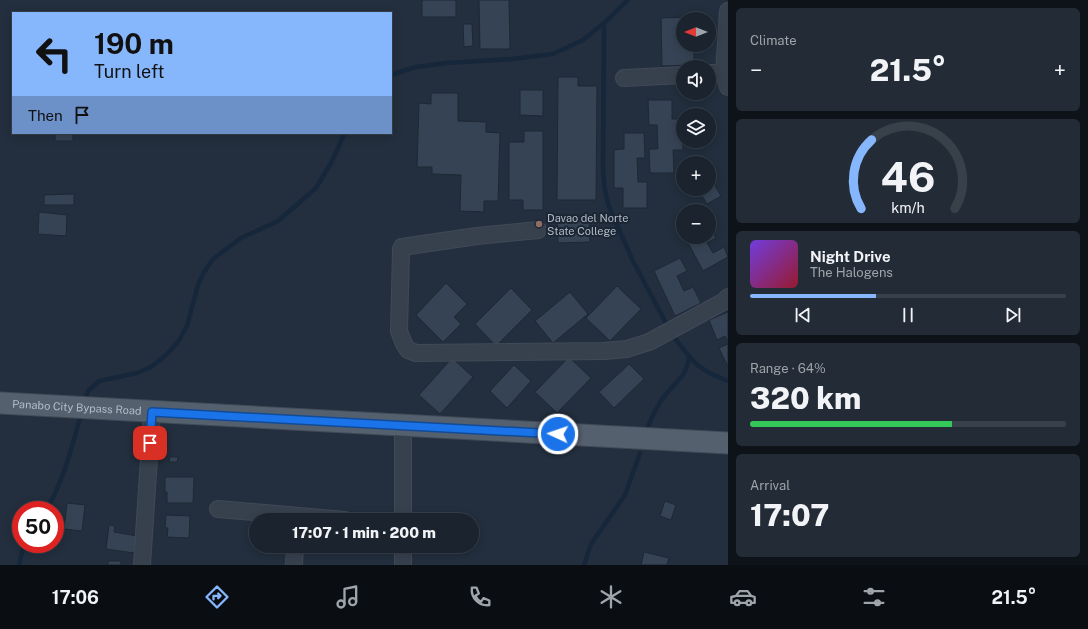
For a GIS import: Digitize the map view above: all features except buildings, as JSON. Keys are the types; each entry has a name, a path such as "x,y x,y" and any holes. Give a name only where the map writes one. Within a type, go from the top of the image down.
{"main road":[{"name":"Panabo City Bypass Road","path":"0,403 728,443"}],"street":[{"path":"720,78 728,11"},
{"path":"624,78 676,75"},
{"path":"538,230 454,239 402,247 399,331 408,350 416,353 604,352 627,349 649,342 723,302 728,297"},
{"path":"142,565 152,412"},
{"path":"403,426 403,513"},
{"path":"218,509 252,513"},
{"path":"294,565 295,553"},
{"path":"403,553 403,565"}],"waterway":[{"path":"392,75 416,67 446,63 512,59 553,54 583,40 604,23 628,0"},
{"path":"604,23 604,185 608,204 633,261 667,325"},
{"path":"84,402 88,391 99,381 137,373 151,367 165,356 178,342 187,326 198,285 204,272 213,259 241,238 278,221 316,188 331,163 345,134"},
{"path":"675,338 697,365 728,381"},
{"path":"646,432 657,406 663,397 681,378 689,359"},
{"path":"51,501 62,477 80,418"},
{"path":"584,565 591,544 625,495 640,453"},
{"path":"19,565 22,553"}],"place":[{"name":"Davao del Norte State College","path":"539,224"}],"route":[{"path":"150,443 152,412 558,434"}]}
